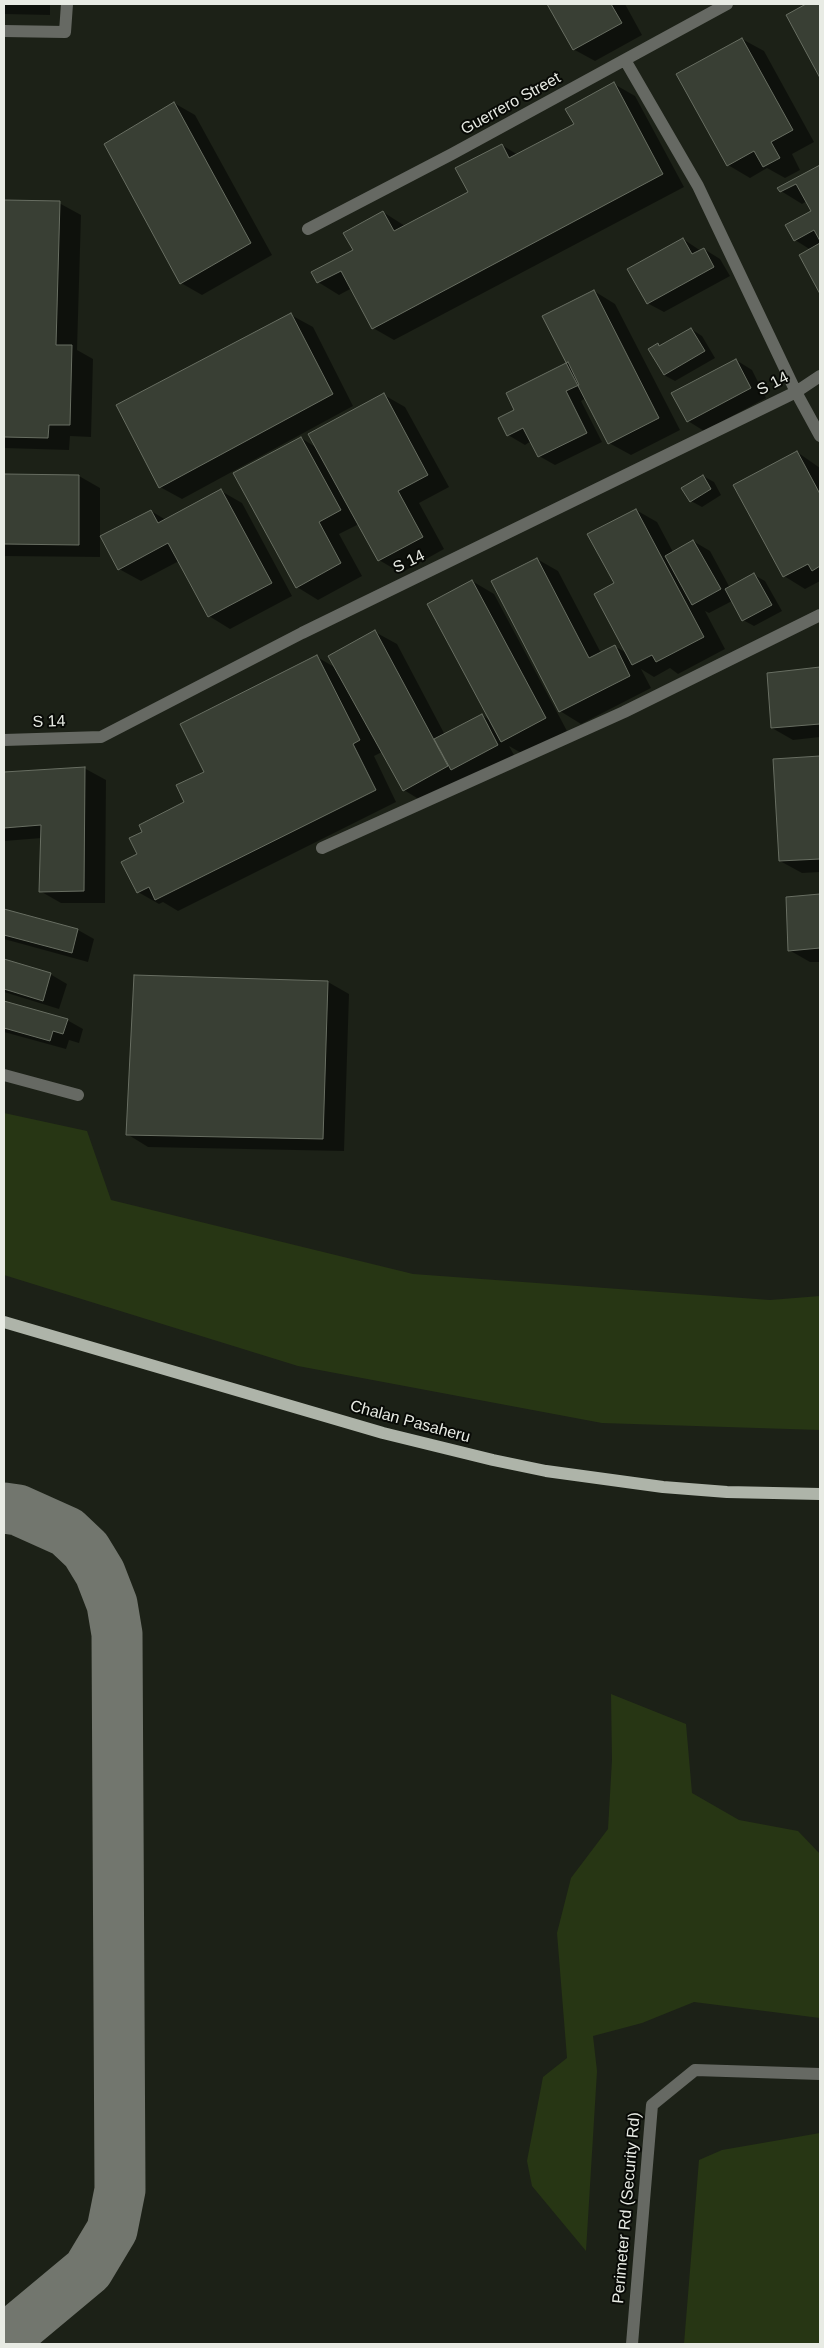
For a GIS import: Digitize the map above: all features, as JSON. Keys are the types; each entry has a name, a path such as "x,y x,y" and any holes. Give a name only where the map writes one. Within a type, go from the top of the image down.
{"main road":[{"name":"Chalan Pasaheru","path":"4,1322 383,1433 510,1464 606,1480 664,1487 727,1492 820,1494"}],"street":[{"path":"4,31 65,32 67,4"},
{"name":"Guerrero Street","path":"308,229 626,60 727,4"},
{"path":"626,60 698,186 796,392 820,436"},
{"name":"S 14","path":"4,740 102,736 302,632 796,392 820,376"},
{"path":"322,848 624,712 820,615"},
{"path":"4,1075 78,1095"},
{"name":"Perimeter Rd (Security Rd)","path":"632,2344 652,2105 696,2070 820,2074"}],"green space":[{"path":"4,1113 87,1131 111,1200 413,1274 770,1300 820,1296 820,1430 602,1423 298,1366 4,1275"},
{"path":"611,1694 686,1724 692,1793 739,1820 798,1831 820,1854 820,2018 694,2002 642,2023 593,2036 597,2071 586,2251 532,2186 527,2161 543,2077 567,2058 557,1933 571,1878 608,1829 612,1760"},
{"path":"820,2133 820,2344 684,2344 699,2160 722,2150"}],"building":[{"path":"547,4 611,4 622,23 573,50"},
{"path":"806,4 820,4 820,78 786,15"},
{"path":"742,38 793,130 771,142 780,158 763,167 754,151 727,166 676,74"},
{"path":"614,82 663,174 372,329 341,271 317,283 311,272 353,250 343,233 383,211 394,231 468,192 455,168 502,144 509,158 574,124 565,109"},
{"path":"174,102 251,243 180,284 104,144"},
{"path":"820,165 820,241 814,230 794,241 785,225 811,211 796,184 780,192 777,188"},
{"path":"4,200 60,201 56,345 72,345 70,425 49,425 48,438 4,437"},
{"path":"683,238 692,254 704,248 714,267 647,304 627,269"},
{"path":"820,243 820,294 799,255"},
{"path":"594,290 659,418 608,444 542,316"},
{"path":"291,313 333,394 159,488 116,405"},
{"path":"691,328 705,351 664,375 648,349 658,343 659,346"},
{"path":"736,359 751,388 687,422 671,393"},
{"path":"568,362 579,385 566,391 587,433 538,457 523,428 507,436 498,418 514,410 506,393"},
{"path":"384,393 428,475 398,491 423,537 378,561 308,434"},
{"path":"301,437 341,510 319,522 341,563 296,588 233,473"},
{"path":"797,451 820,494 820,566 812,571 808,564 783,577 733,485"},
{"path":"4,474 79,475 79,545 4,544"},
{"path":"703,475 711,489 690,502 681,488"},
{"path":"221,489 272,583 208,617 168,543 118,570 100,536 151,510 158,523"},
{"path":"636,509 704,637 656,662 652,655 632,665 594,594 614,583 587,534"},
{"path":"693,540 721,589 692,605 665,556"},
{"path":"537,558 589,658 615,645 630,676 559,712 491,581"},
{"path":"754,573 772,605 742,621 725,589"},
{"path":"472,580 546,718 501,742 427,604"},
{"path":"375,630 448,766 403,791 328,656"},
{"path":"317,655 360,740 353,744 376,790 155,900 149,887 137,893 121,862 137,854 129,838 142,832 139,825 184,802 176,785 204,772 180,724"},
{"path":"820,667 820,724 771,728 767,673"},
{"path":"482,714 498,745 451,770 434,739"},
{"path":"820,756 820,859 779,861 773,759"},
{"path":"85,767 84,891 39,892 41,825 4,828 4,772"},
{"path":"820,894 820,948 788,951 786,897"},
{"path":"4,909 78,929 72,953 4,935"},
{"path":"4,959 51,973 43,1001 4,989"},
{"path":"134,975 328,981 323,1139 126,1135"},
{"path":"4,1001 68,1019 63,1034 53,1031 50,1041 4,1028"}],"taxiway":[{"path":"4,1508 18,1510 67,1532 86,1550 100,1573 112,1604 117,1634 120,2190 112,2230 88,2270 4,2340"}]}
